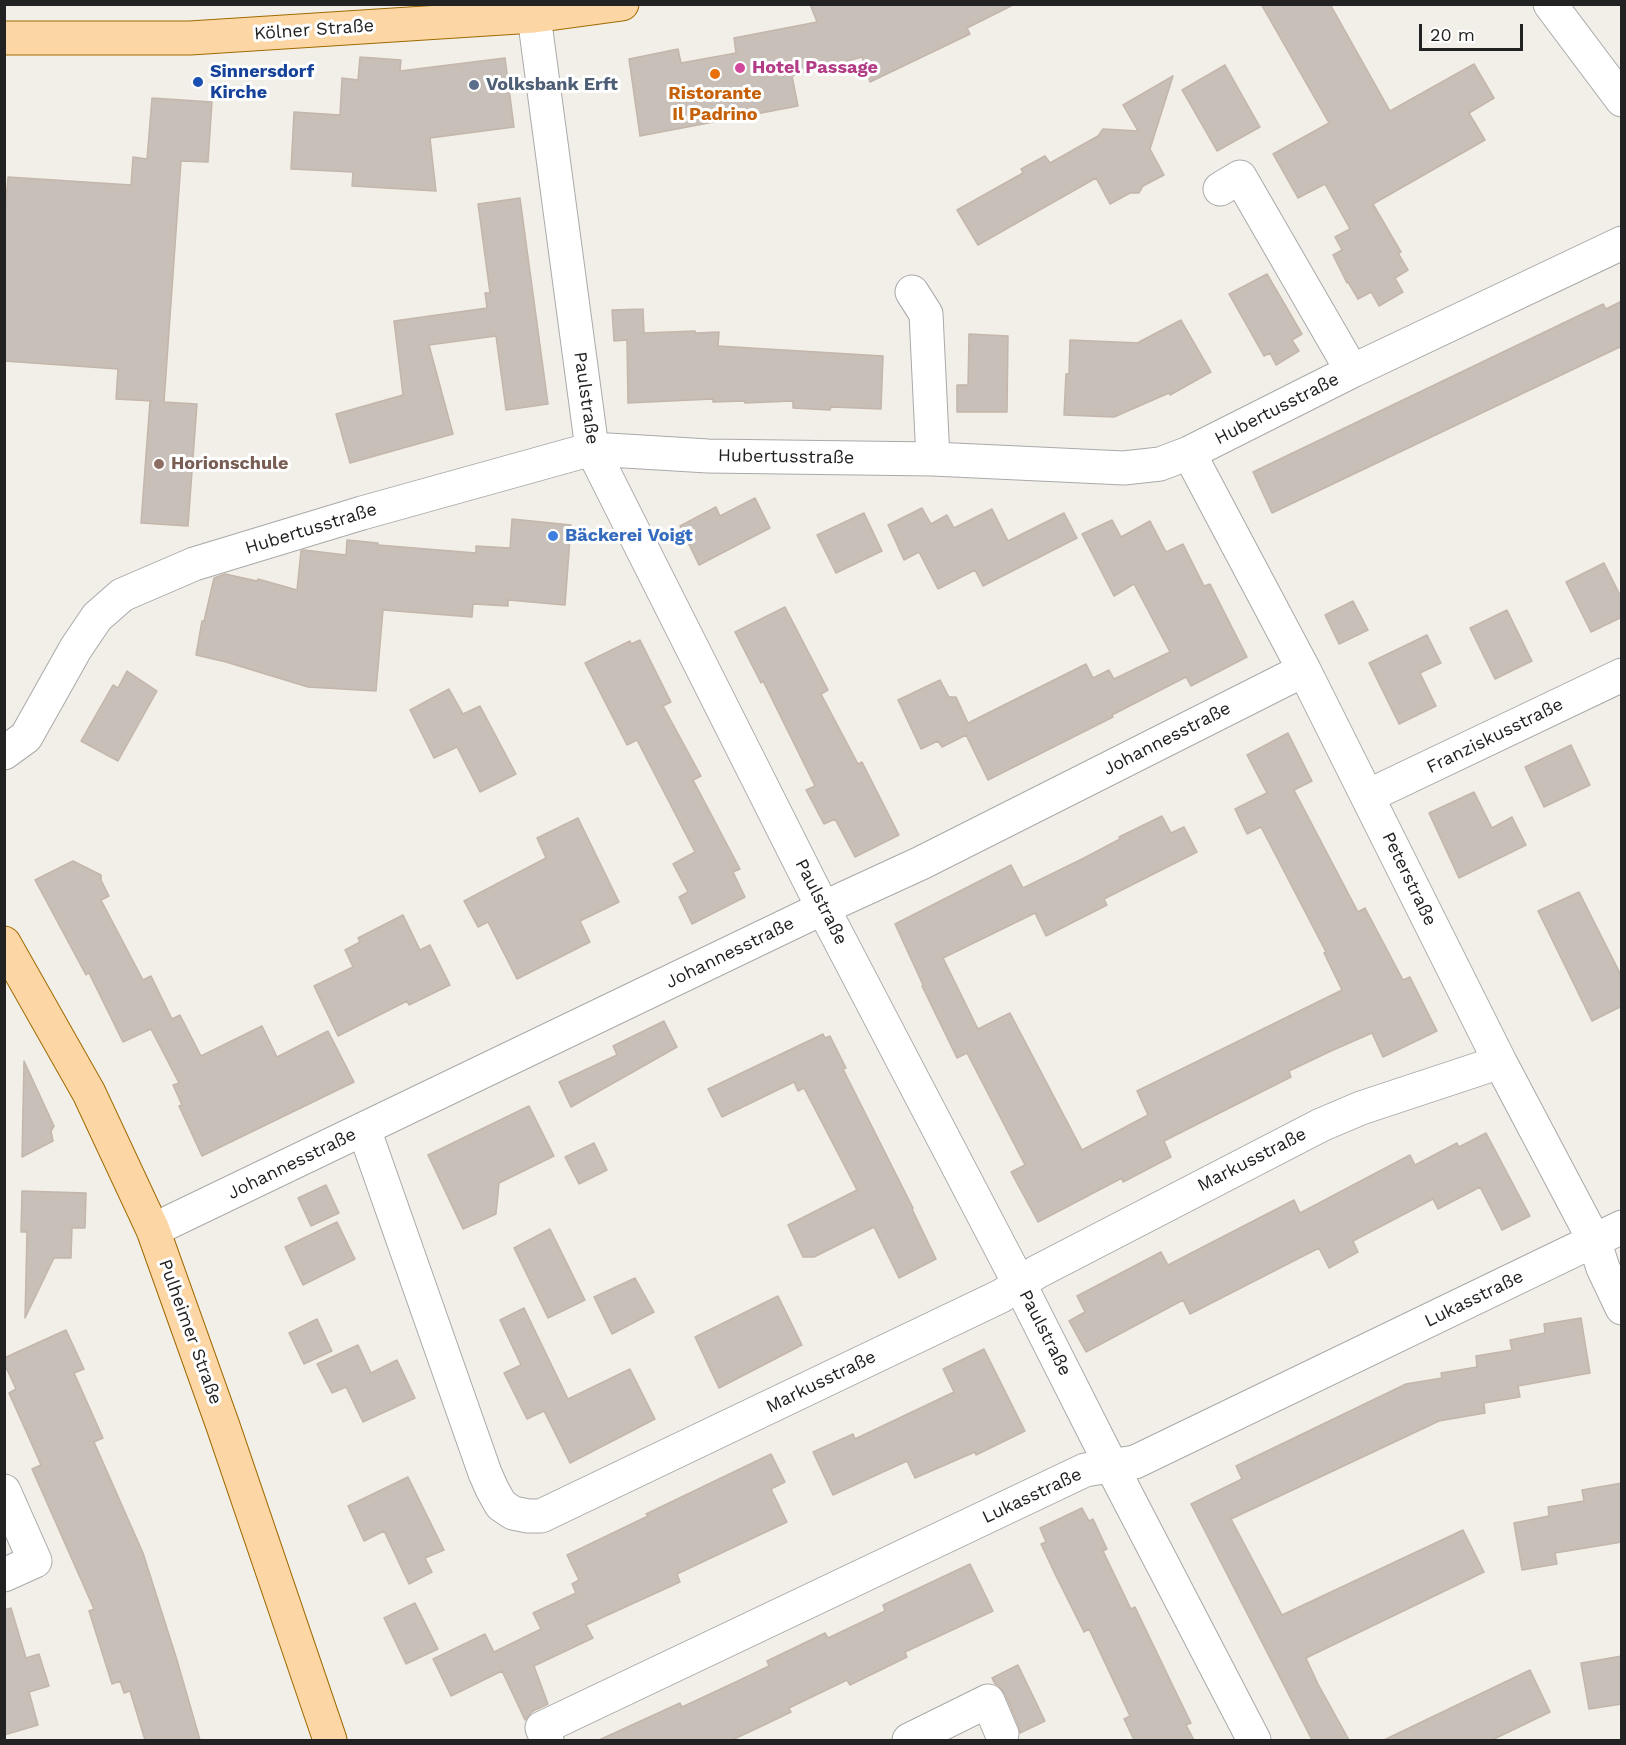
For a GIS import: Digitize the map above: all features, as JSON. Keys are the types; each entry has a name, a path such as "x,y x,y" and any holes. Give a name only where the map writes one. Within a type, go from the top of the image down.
{"main road":[{"name":"Kölner Straße","path":"4,38 190,38 419,14 534,16 622,4"},
{"name":"Pulheimer Straße","path":"4,943 89,1093 153,1230 223,1426 330,1740"}],"street":[{"path":"1550,4 1622,100"},
{"name":"Paulstraße","path":"534,16 592,449 823,908 1254,1740"},
{"path":"1220,189 1240,177 1352,371"},
{"name":"Hubertusstraße","path":"4,753 26,737 75,648 97,617 122,595 194,564 374,510 592,449 708,456 933,459 1124,468 1160,464 1190,453 1352,371 1622,243"},
{"path":"912,292 926,314 933,459"},
{"name":"Peterstraße","path":"1190,453 1304,670 1500,1062 1608,1234 1603,1268 1622,1308"},
{"name":"Johannesstraße","path":"153,1230 921,863 1304,670"},
{"name":"Franziskusstraße","path":"1368,796 1622,675"},
{"name":"Markusstraße","path":"364,1129 485,1473 501,1505 513,1513 541,1516 1001,1296 1037,1272 1321,1125 1360,1108 1500,1062"},
{"name":"Lukasstraße","path":"544,1734 1085,1470 1135,1462 1608,1234"},
{"path":"4,1491 34,1561 4,1575"},
{"path":"909,1740 988,1701 1002,1734"}],"building":[{"path":"810,4 1015,4 967,28 970,34 870,82 862,57 792,76 798,106 640,136 629,59 678,49 681,63 736,53 734,38 817,22"},
{"path":"1261,4 1330,4 1390,111 1474,64 1494,98 1469,113 1485,140 1373,204 1401,252 1398,253 1408,270 1395,278 1403,292 1379,306 1371,292 1358,299 1333,255 1342,250 1335,237 1350,229 1325,184 1298,198 1273,154 1329,123"},
{"path":"360,57 401,60 400,71 505,58 514,127 430,138 436,191 352,186 353,172 291,169 294,112 340,115 342,78 358,80"},
{"path":"1225,65 1260,127 1217,151 1182,90"},
{"path":"1173,76 1150,149 1164,175 1143,186 1139,193 1130,193 1110,204 1096,178 978,245 957,210 1023,173 1021,169 1045,156 1050,163 1098,136 1103,129 1138,131 1123,105"},
{"path":"152,98 212,102 208,162 181,161 164,402 197,404 188,526 141,523 150,401 152,401 116,399 118,369 4,361 4,223 8,177 131,185 133,157 147,159"},
{"path":"520,198 548,404 506,410 496,336 429,345 453,434 350,463 336,414 403,395 394,321 487,308 485,293 490,293 478,204"},
{"path":"1267,274 1302,334 1292,340 1299,351 1276,365 1270,353 1264,356 1229,294"},
{"path":"1622,301 1622,346 1272,513 1253,472 1603,304 1606,309"},
{"path":"643,309 644,333 719,332 718,346 883,356 881,409 793,408 793,401 745,403 745,401 713,402 713,399 628,403 627,340 614,341 612,310"},
{"path":"1181,320 1211,372 1170,395 1169,393 1114,417 1064,415 1070,340 1140,343"},
{"path":"969,334 1008,336 1007,412 957,412 957,385 968,385"},
{"path":"755,498 770,528 699,565 680,526 716,507 720,516"},
{"path":"922,508 931,524 947,515 954,528 992,509 1008,541 1064,513 1077,538 983,586 975,570 938,589 919,552 904,560 888,525"},
{"path":"864,513 882,551 836,573 817,535"},
{"path":"512,519 571,525 565,605 508,600 508,606 473,604 472,617 383,610 376,691 308,687 196,655 202,621 204,621 214,578 225,574 257,581 258,579 297,590 301,551 346,555 347,540 378,543 378,545 476,553 476,546 510,548"},
{"path":"1112,520 1121,537 1150,521 1166,552 1183,544 1204,586 1210,584 1247,657 1191,686 1186,677 988,780 966,735 942,747 938,741 921,749 898,700 940,680 949,697 956,697 968,723 1086,664 1093,678 1109,670 1114,679 1170,652 1134,584 1114,596 1082,534"},
{"path":"1604,563 1622,599 1622,617 1591,632 1566,582"},
{"path":"1353,601 1368,630 1339,644 1325,615"},
{"path":"785,607 828,690 821,694 858,764 862,762 899,835 855,857 835,819 824,824 806,790 815,786 763,681 761,683 735,632"},
{"path":"1507,610 1532,661 1495,679 1470,628"},
{"path":"1427,635 1441,663 1420,673 1436,706 1399,724 1369,663"},
{"path":"640,640 671,702 663,706 701,776 693,780 740,869 733,872 745,897 692,924 679,897 688,892 673,864 695,852 637,740 627,745 585,663 630,641 631,644"},
{"path":"127,671 157,691 118,761 81,741 113,685 118,688"},
{"path":"449,689 463,714 480,706 516,774 480,792 457,747 434,758 410,710"},
{"path":"1288,733 1312,781 1294,790 1358,912 1365,908 1403,980 1410,977 1437,1031 1383,1057 1372,1033 1289,1071 1291,1077 1164,1141 1171,1157 1123,1182 1122,1178 1038,1222 1011,1172 1025,1165 967,1053 957,1058 895,924 1011,865 1023,888 1162,816 1171,833 1184,827 1197,852 1104,899 1107,905 1046,936 1035,913 943,958 978,1029 1010,1013 1082,1150 1148,1115 1137,1091 1342,990 1324,953 1326,952 1261,827 1247,834 1235,809 1267,793 1247,755"},
{"path":"1571,745 1590,785 1544,807 1525,767"},
{"path":"1474,792 1492,828 1512,817 1526,845 1459,878 1429,813"},
{"path":"578,818 619,902 580,921 590,942 517,979 488,922 478,927 464,901 546,858 537,838"},
{"path":"73,861 101,875 109,896 101,900 143,980 151,976 172,1019 180,1015 201,1056 262,1026 277,1057 328,1031 354,1082 202,1156 179,1106 182,1105 173,1085 179,1083 151,1029 123,1042 89,973 86,975 35,880"},
{"path":"1579,892 1622,977 1622,1006 1592,1021 1538,911"},
{"path":"403,915 420,950 430,945 450,985 409,1005 407,1001 338,1036 314,986 353,967 345,950 360,942 358,938"},
{"path":"664,1021 677,1047 571,1107 559,1082 617,1055 613,1046"},
{"path":"823,1034 825,1038 830,1036 846,1068 843,1069 936,1259 899,1278 874,1227 814,1257 803,1257 788,1225 857,1190 804,1088 798,1091 794,1082 722,1117 708,1089"},
{"path":"24,1061 54,1126 51,1131 53,1141 22,1157"},
{"path":"529,1106 554,1156 499,1183 496,1214 463,1229 428,1155"},
{"path":"1486,1133 1530,1216 1502,1230 1480,1187 1438,1209 1433,1199 1353,1241 1358,1252 1329,1268 1319,1248 1190,1314 1183,1300 1086,1352 1069,1321 1085,1312 1077,1296 1161,1252 1168,1265 1294,1200 1300,1213 1410,1155 1415,1165 1457,1143 1459,1147"},
{"path":"594,1143 607,1170 579,1184 565,1157"},
{"path":"326,1185 339,1213 311,1226 298,1198"},
{"path":"22,1191 86,1193 85,1228 72,1228 71,1258 54,1258 25,1318 27,1232 21,1232"},
{"path":"337,1222 355,1259 303,1285 285,1247"},
{"path":"550,1229 585,1300 548,1318 514,1248"},
{"path":"635,1278 654,1312 612,1334 594,1297"},
{"path":"778,1296 802,1345 719,1388 695,1337"},
{"path":"524,1308 568,1399 630,1369 655,1419 570,1463 544,1411 527,1419 504,1373 521,1365 500,1320"},
{"path":"1581,1318 1590,1373 1518,1386 1520,1397 1484,1403 1485,1413 1439,1421 1231,1519 1282,1615 1463,1530 1484,1572 1306,1658 1349,1740 1312,1740 1191,1504 1242,1479 1236,1466 1406,1384 1442,1378 1441,1373 1477,1367 1476,1356 1512,1350 1510,1340 1545,1333 1544,1324"},
{"path":"317,1319 332,1351 304,1364 289,1333"},
{"path":"66,1330 84,1369 74,1373 103,1438 94,1442 143,1553 200,1740 145,1740 130,1691 124,1693 120,1681 112,1684 89,1611 94,1609 32,1469 41,1465 9,1393 16,1389 4,1363 4,1358"},
{"path":"358,1345 371,1373 397,1360 415,1398 363,1422 346,1387 332,1393 317,1364"},
{"path":"984,1349 1025,1431 976,1455 975,1452 915,1478 907,1461 833,1495 813,1452 853,1434 855,1439 954,1392 943,1369"},
{"path":"771,1454 785,1482 771,1489 787,1522 677,1574 680,1582 586,1625 593,1638 534,1666 548,1704 533,1711 525,1720 502,1671 451,1696 433,1659 485,1634 494,1652 541,1629 533,1613 576,1593 572,1584 579,1580 567,1555"},
{"path":"408,1477 444,1550 425,1558 432,1572 409,1584 384,1531 364,1541 348,1506"},
{"path":"1622,1483 1622,1542 1555,1553 1557,1564 1522,1570 1514,1523 1549,1516 1548,1507 1584,1501 1582,1490"},
{"path":"1082,1508 1089,1521 1093,1519 1107,1549 1103,1551 1131,1609 1135,1607 1191,1723 1186,1725 1194,1740 1134,1740 1124,1719 1130,1716 1089,1629 1084,1632 1041,1544 1046,1542 1040,1528"},
{"path":"970,1564 993,1611 905,1652 907,1657 850,1685 847,1680 789,1708 791,1712 732,1740 599,1740 680,1703 682,1707 740,1680 769,1666 767,1661 825,1633 828,1638 885,1611 883,1605"},
{"path":"415,1603 438,1649 406,1664 384,1618"},
{"path":"11,1608 26,1658 39,1654 49,1686 29,1692 38,1725 4,1735 4,1610"},
{"path":"1622,1656 1622,1704 1589,1709 1581,1663"},
{"path":"1018,1665 1045,1721 1020,1733 1005,1694 992,1678"},
{"path":"1530,1670 1550,1712 1492,1740 1384,1740"}],"place":[{"name":"Hotel Passage","path":"740,68"},
{"name":"Ristorante Il Padrino","path":"715,74"},
{"name":"Sinnersdorf Kirche","path":"198,82"},
{"name":"Volksbank Erft","path":"474,85"},
{"name":"Horionschule","path":"159,464"},
{"name":"Bäckerei Voigt","path":"553,536"}]}
